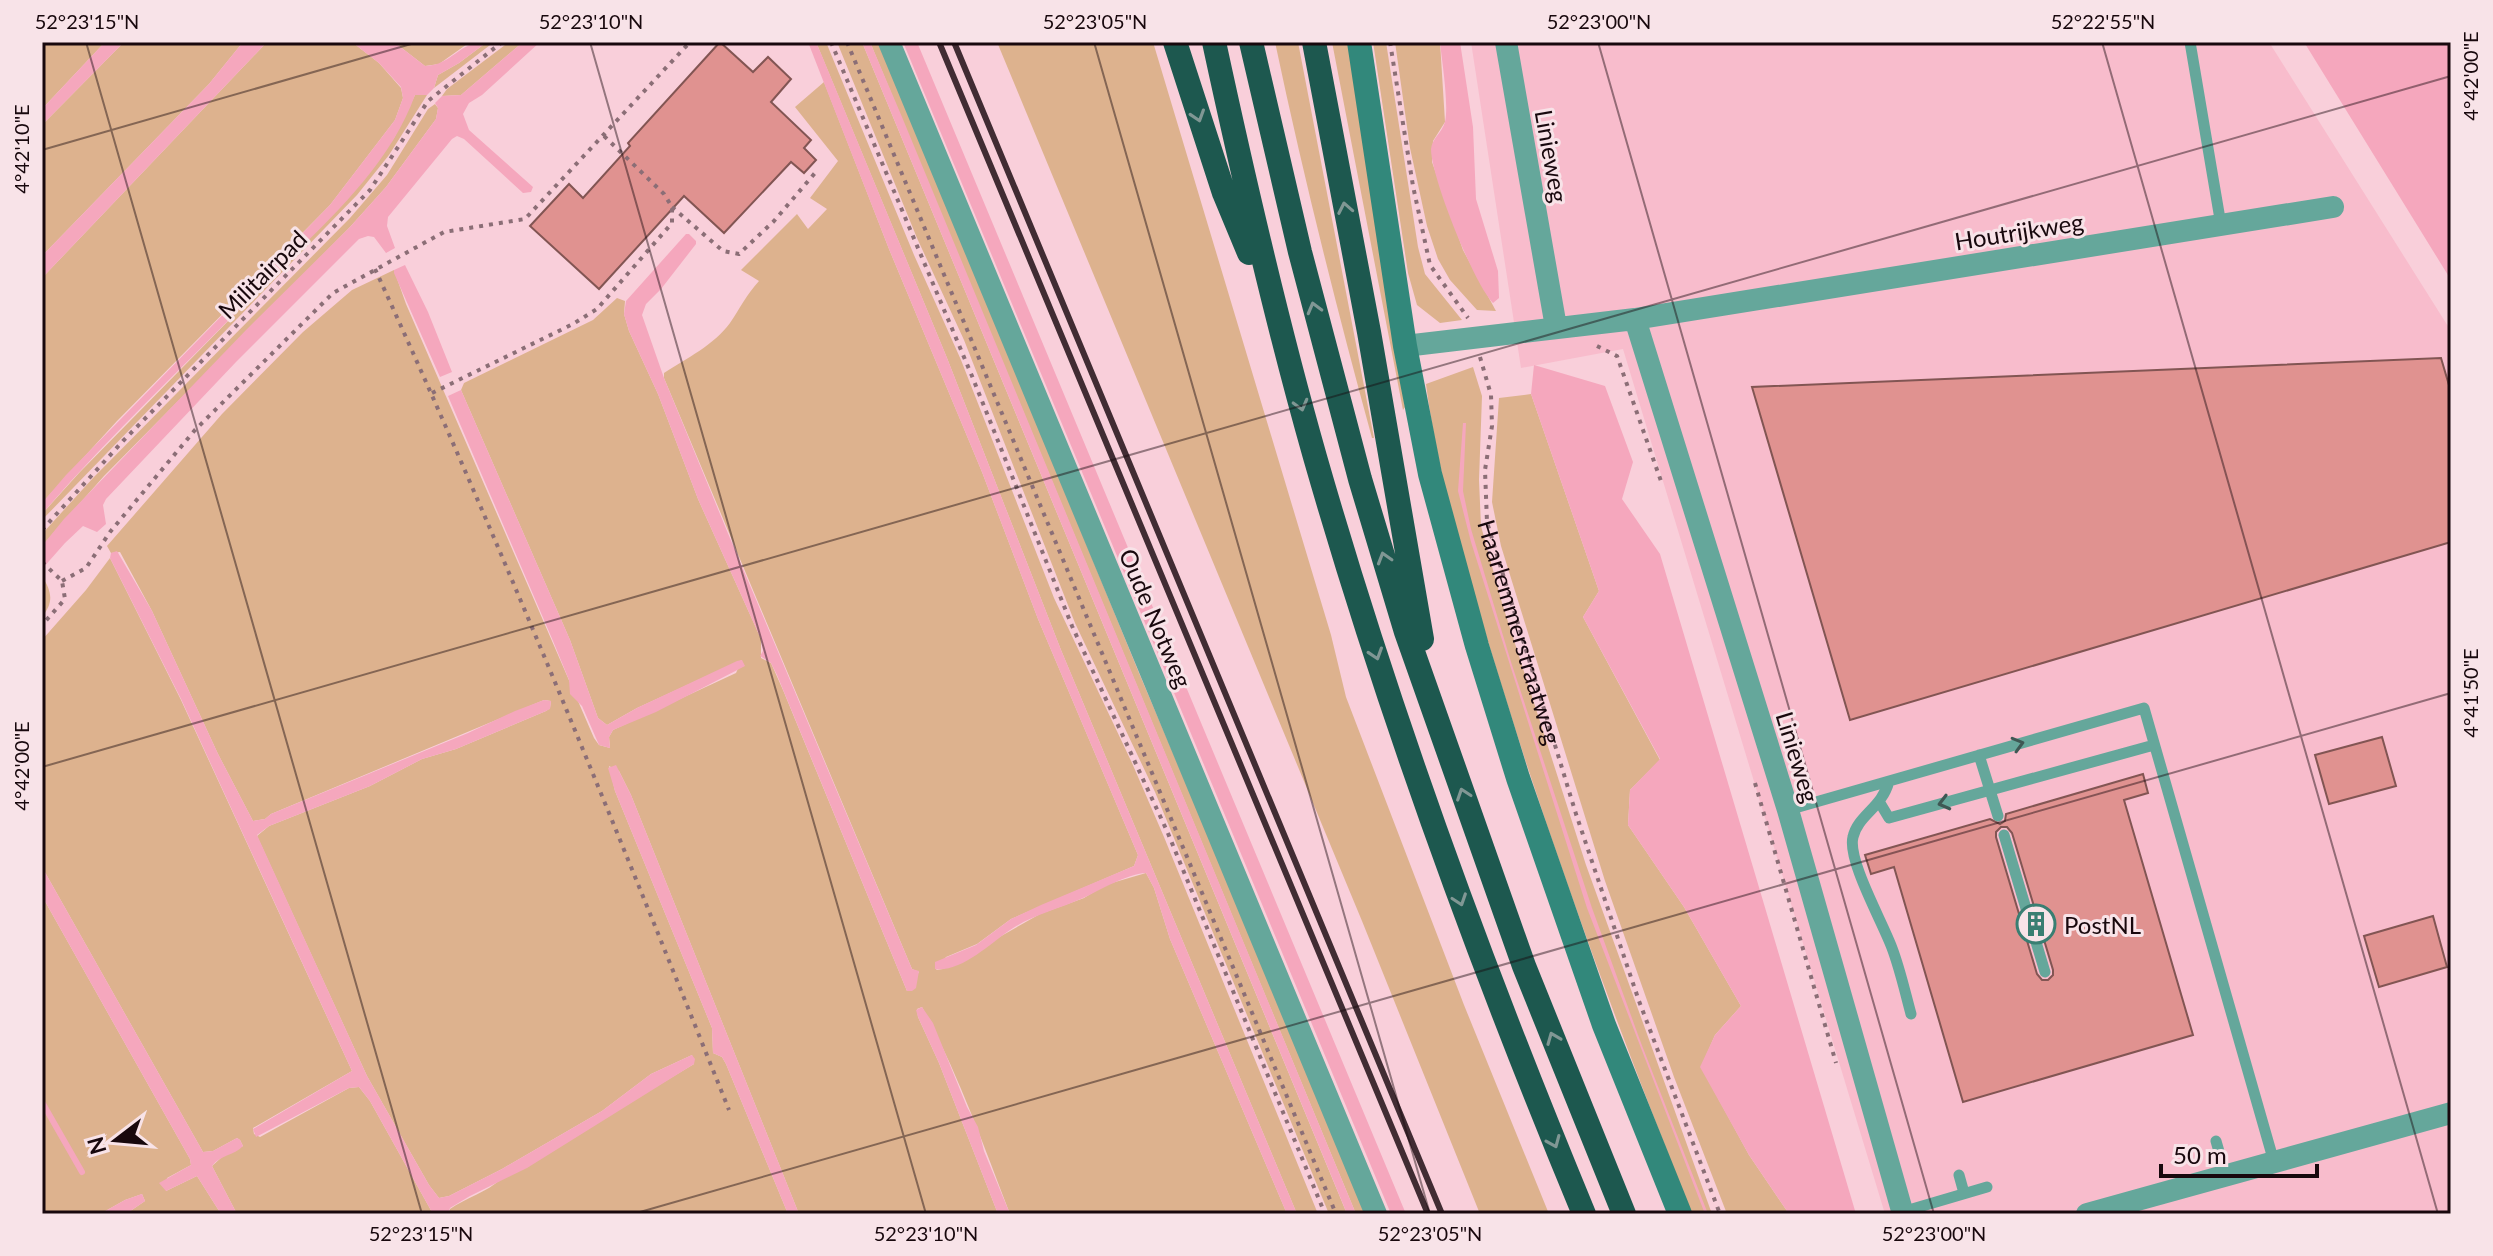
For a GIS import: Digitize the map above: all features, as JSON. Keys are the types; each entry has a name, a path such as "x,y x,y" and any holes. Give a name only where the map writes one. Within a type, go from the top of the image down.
{"highway":[{"path":"1175,42 1224,193 1281,329"},
{"path":"1214,42 1246,190 1281,329 1347,562 1475,943 1584,1214"},
{"path":"1251,42 1300,252 1360,479 1406,632 1524,966 1624,1214"},
{"path":"1314,42 1369,332 1434,712"}],"main road":[{"name":"Haarlemmerstraatweg","path":"1359,42 1405,346 1430,474 1477,646 1518,778 1604,1025 1680,1214"}],"street":[{"name":"Oude Notweg","path":"889,42 1376,1214"},
{"name":"Linieweg","path":"1506,42 1556,327"},
{"name":"Houtrijkweg","path":"1635,319 2333,207"},
{"path":"1405,346 1635,319"},
{"name":"Linieweg","path":"1635,319 1788,810 1902,1213"},
{"path":"2087,1214 2451,1113"}],"lane":[{"path":"2190,42 2221,225"},
{"path":"1788,810 2144,708 2274,1162"},
{"path":"1880,803 1889,818 2154,745"},
{"path":"1979,755 1998,816"},
{"path":"1889,781 1880,803 1859,824 1852,843 1857,866 1893,950 1911,1014"},
{"path":"2004,835 2045,972"},
{"path":"2216,1141 2226,1176"},
{"path":"1959,1175 1964,1193"},
{"path":"1902,1213 1987,1187"}],"path":[{"name":"Militairpad","path":"42,530 123,441 370,190 428,101 502,42"},
{"path":"62,581 86,568 110,532 195,430 333,293 444,232 525,219 690,42"},
{"path":"831,42 972,376 1072,626 1167,831 1325,1214"},
{"path":"847,42 1336,1214"},
{"name":"Haarlemmerstraatweg","path":"1390,42 1413,186 1430,265 1447,292 1466,312 1491,395 1492,426 1485,470 1487,522 1595,871 1639,1001 1720,1214"},
{"path":"602,134 664,194 672,207 723,251 739,254 766,229 815,173"},
{"path":"432,393 573,324 597,309 672,223 672,207"},
{"path":"375,269 432,393 616,826 729,1110"},
{"path":"1585,347 1599,346 1617,356 1666,495"},
{"path":"42,562 62,581 65,599 42,625"},
{"path":"1754,781 1837,1069"}],"shaded area":[{"path":"42,42 105,42 42,109"},
{"path":"105,42 124,42 42,125 42,109"},
{"path":"124,42 243,42 209,84 42,256 42,125"},
{"path":"243,42 267,42 42,278 42,256 209,84"},
{"path":"267,42 352,42 379,63 401,88 403,98 395,120 330,205 117,421 42,503 42,278"},
{"path":"352,42 394,42 425,66 442,62 469,46 487,42 438,75 434,88 427,95 415,95 387,150 348,200 122,428 42,514 42,503 66,475 330,205 395,120 403,98 401,87 379,63"},
{"path":"394,42 470,42 439,64 425,66"},
{"path":"487,42 494,42 434,88 438,75"},
{"path":"509,42 523,42 461,95 442,96 447,89"},
{"path":"523,42 540,42 482,95 469,103 463,114 469,130 533,187 531,192 523,193 464,139 457,136 452,139 388,217 387,226 395,248 386,253 374,237 359,239 106,499 103,505 106,524 97,532 83,526 42,569 42,546 64,519 386,187 436,119 438,108 435,103 442,96 461,95"},
{"path":"808,42 816,42 822,56 947,358 1061,650 1297,1214 1287,1214 1170,939 1146,873 1122,879 1027,920 965,962 935,969 935,962 976,945 1011,919 1134,866 1138,855 1038,619 982,472 889,249"},
{"path":"816,42 826,42 961,360 1054,598 1164,837 1318,1214 1297,1214 1061,650 947,358"},
{"path":"837,42 862,42 1347,1214 1329,1214 1155,792 1075,623 964,340 917,238"},
{"path":"862,42 870,42 902,117 1356,1214 1347,1214"},
{"path":"870,42 881,42 1139,673 1369,1214 1356,1214"},
{"path":"903,42 917,42 1406,1214 1391,1214"},
{"path":"997,42 1153,42 1331,635 1346,697 1464,1005 1549,1214 1480,1214 1362,921"},
{"path":"1275,42 1298,42 1374,438 1320,240"},
{"path":"1332,42 1348,42 1405,407 1403,410"},
{"path":"1373,42 1386,42 1418,247 1425,274 1462,320 1440,323 1417,305 1408,273"},
{"path":"1395,42 1440,42 1445,122 1433,141 1432,162 1463,250 1496,311 1477,310 1450,280 1438,259 1427,226 1410,148"},
{"path":"1440,42 1460,42 1473,127 1476,199 1498,271 1499,298 1493,303 1465,253 1433,163 1432,145 1444,126 1446,114"},
{"path":"1471,42 2269,42 2451,331 2451,1214 1885,1214 1623,349 1521,368"},
{"path":"2304,42 2451,42 2451,280"},
{"path":"824,82 1038,619 1138,855 1134,866 1011,919 977,944 946,957 936,970 943,969 1040,914 1084,898 1105,885 1146,873 1170,939 1287,1214 1010,1214 959,1083 922,1007 917,1009 918,1017 998,1214 799,1214 631,795 619,771 609,766 615,791 712,1028 713,1053 722,1057 726,1064 788,1214 448,1214 456,1205 694,1064 692,1055 651,1074 602,1111 502,1169 439,1198 367,1076 257,836 269,826 370,786 422,759 456,749 546,711 551,701 544,700 265,819 253,821 218,754 152,611 120,552 111,553 107,546 222,414 303,332 352,290 394,270 594,738 599,745 610,748 609,737 613,730 736,673 742,660 607,725 598,718 570,640 461,390 464,383 593,320 617,298 625,301 624,314 629,331 658,394 698,499 761,639 761,658 771,663 783,690 907,991 919,972 912,969 664,378 664,373 708,345 730,323 759,281 741,270 797,214 808,229 827,209 810,198 838,161 795,107"},
{"path":"415,95 427,95 389,155 357,195 42,520 42,514 79,473 341,206 394,138"},
{"path":"435,104 438,108 436,119 386,187 104,476 42,546 42,534 93,478 350,218 387,175 428,109"},
{"path":"686,234 696,244 646,304 642,315 664,378 727,531 912,969 919,971 916,988 912,991 907,991 777,675 771,663 760,656 763,651 761,639 698,499 658,394 629,331 624,314 626,301"},
{"path":"405,265 452,372 440,377 394,273 394,270"},
{"path":"1534,365 1605,386 1633,462 1622,499 1660,554 1856,1214 1789,1214 1749,1155 1700,1067 1715,1035 1741,1006 1684,907 1628,825 1630,790 1660,759 1583,617 1599,591 1531,394"},
{"path":"1473,367 1482,396 1481,526 1502,603 1586,865 1712,1214 1692,1214 1640,1083 1545,818 1468,572 1439,460 1426,384"},
{"path":"461,390 570,640 598,718 607,725 737,661 742,660 745,666 656,712 613,730 609,737 610,748 599,745 582,706 570,694 569,680 448,396"},
{"path":"1531,394 1599,591 1583,617 1660,760 1630,790 1628,825 1684,907 1741,1006 1715,1035 1701,1067 1749,1155 1789,1214 1727,1214 1674,1077 1605,881 1501,546 1492,502 1499,398"},
{"path":"1463,423 1466,423 1463,491 1471,529 1511,662 1592,908 1708,1214 1705,1214 1587,908 1471,542 1458,491"},
{"path":"117,551 152,611 218,754 253,821 265,819 515,711 544,700 551,701 550,709 546,711 456,749 422,759 370,786 269,826 257,835 367,1076 439,1198 502,1169 602,1111 651,1074 692,1055 694,1064 527,1168 450,1208 448,1214 433,1214 370,1101 359,1087 349,1088 256,1137 253,1129 352,1071 181,699 110,558 111,553"},
{"path":"110,558 181,700 352,1071 253,1128 254,1134 260,1137 349,1088 359,1087 370,1101 433,1214 237,1214 212,1166 243,1146 240,1140 237,1138 213,1151 203,1152 42,867 42,640"},
{"path":"42,576 50,597 42,617"},
{"path":"616,765 631,795 799,1214 788,1214 726,1064 722,1057 713,1053 712,1028 615,791 608,768"},
{"path":"42,867 203,1152 213,1151 237,1138 240,1140 243,1146 212,1166 237,1214 221,1214 197,1176 166,1191 159,1183 191,1165 190,1159 42,896"},
{"path":"42,896 190,1159 191,1165 167,1178 166,1191 197,1176 221,1214 126,1214 145,1201 142,1194 100,1214 42,1214"},
{"path":"922,1007 933,1023 978,1127 984,1151 1010,1214 998,1214 918,1017 916,1010"},
{"path":"142,1194 145,1201 126,1214 100,1214 125,1200"}],"building":[{"path":"720,42 753,72 768,57 791,79 771,102 811,140 804,148 816,160 804,173 791,162 724,233 684,196 599,289 530,226 569,184 583,198 630,146 628,143"},
{"path":"2441,358 2451,392 2451,542 1850,720 1752,387"},
{"path":"2382,737 2396,786 2329,804 2315,755"},
{"name":"PostNL","path":"2143,774 2148,793 2124,800 2193,1035 1963,1102 1894,867 1871,874 1865,855 1990,819 2000,824 2005,821 2006,814","holes":["2001,827 2007,827 2012,833 2053,970 2048,980 2042,980 2037,974 1996,837"]},
{"path":"2433,916 2447,967 2379,987 2364,936"}],"waterway":[{"path":"42,1102 82,1172"}],"railway":[{"path":"939,42 1428,1214"},
{"path":"954,42 1442,1214"}],"place":[{"name":"PostNL","path":"2036,924"}]}
